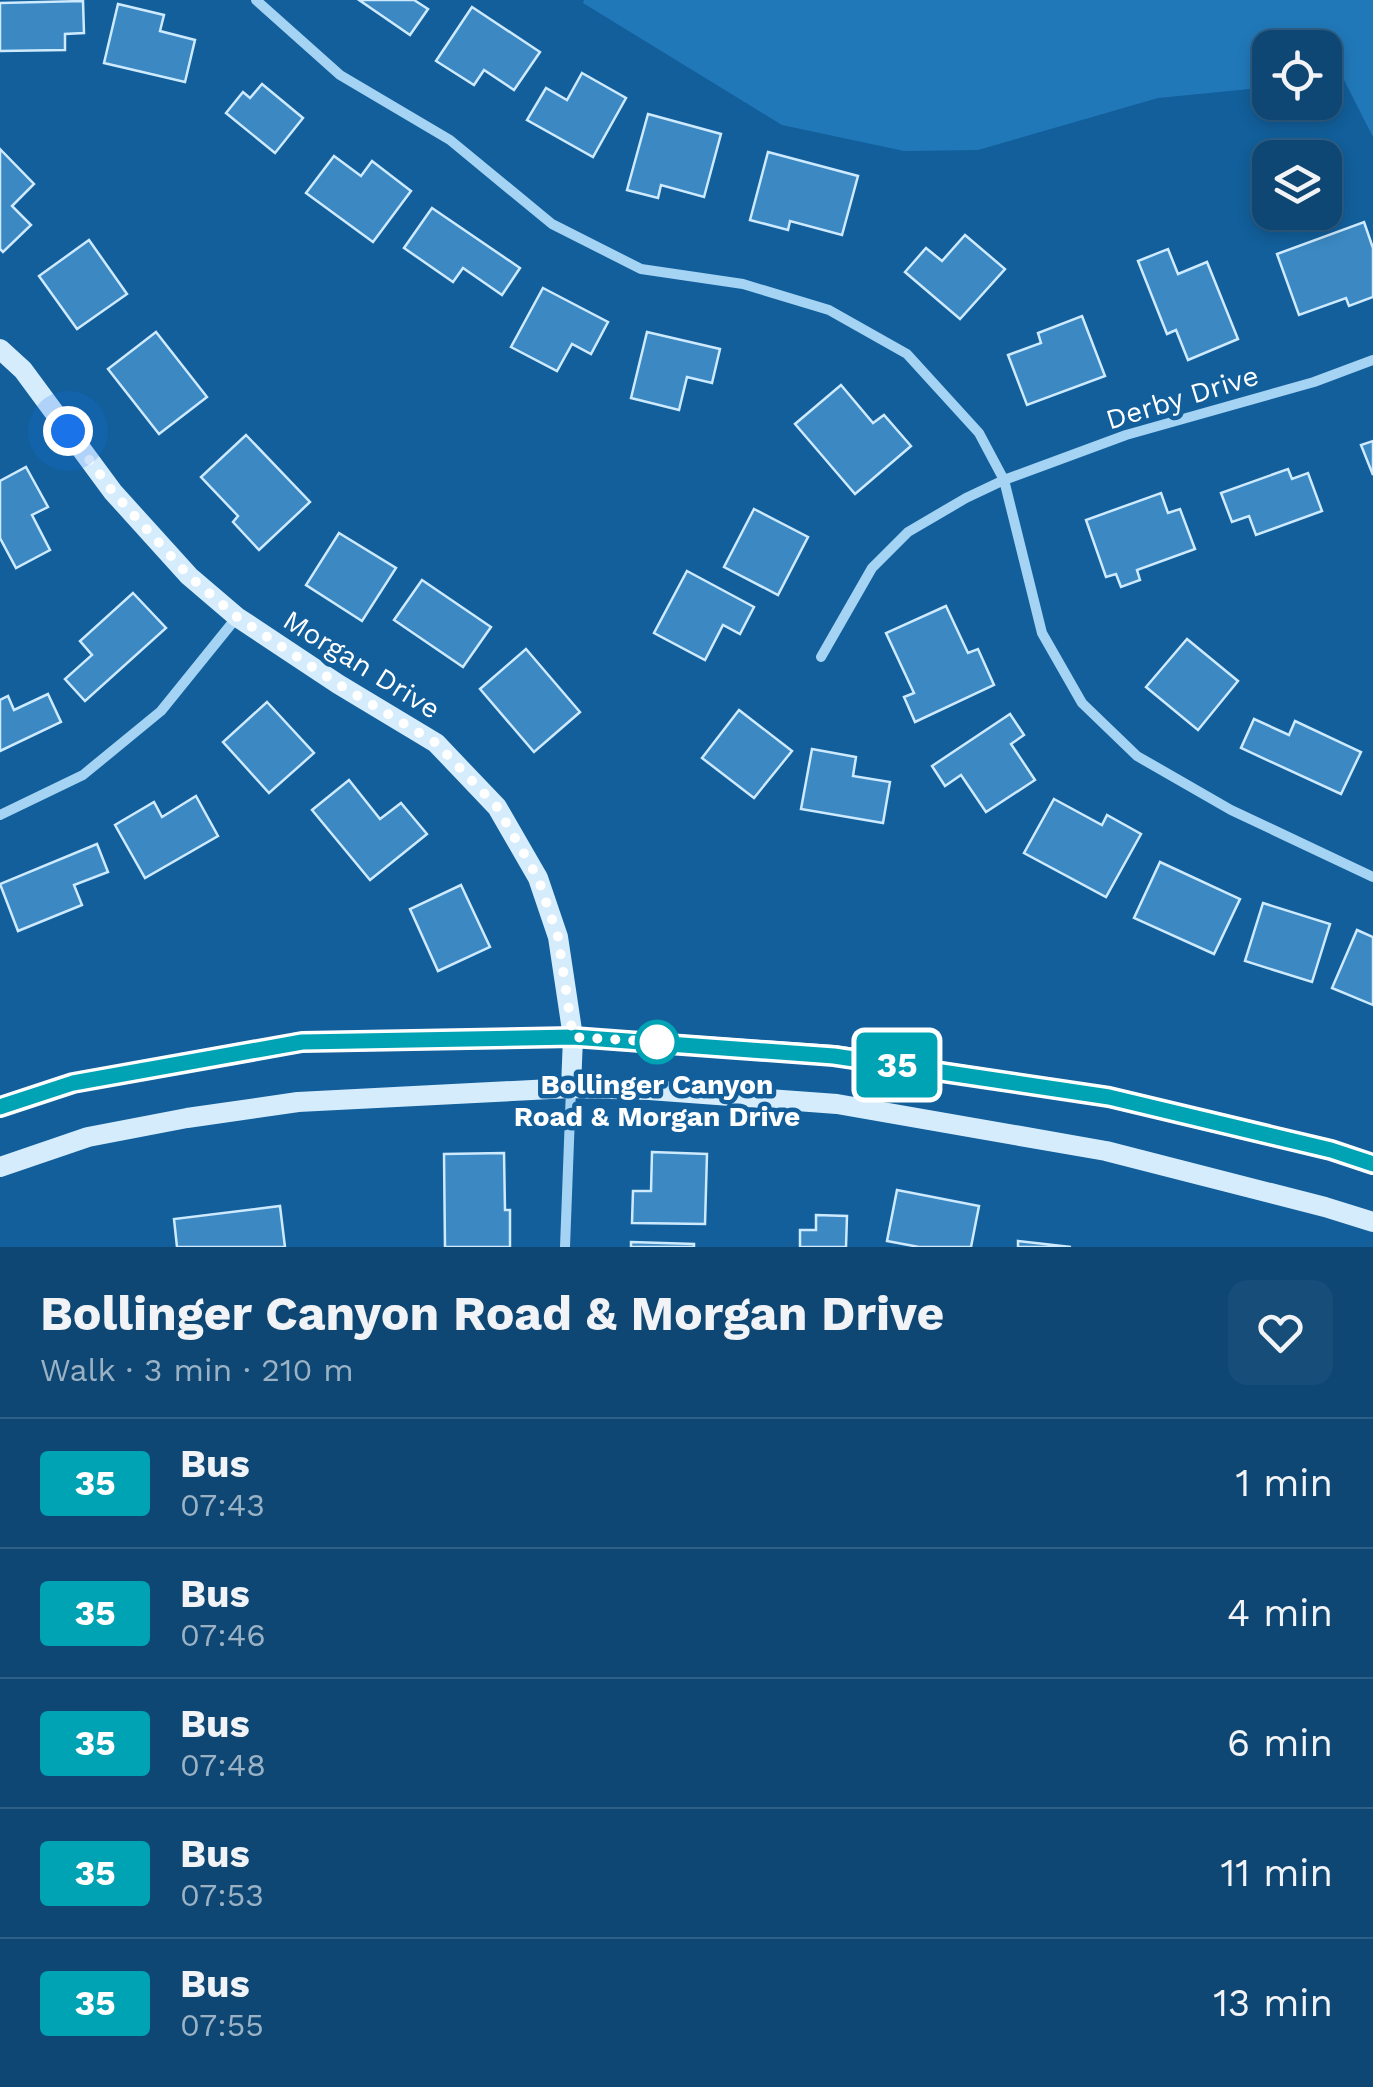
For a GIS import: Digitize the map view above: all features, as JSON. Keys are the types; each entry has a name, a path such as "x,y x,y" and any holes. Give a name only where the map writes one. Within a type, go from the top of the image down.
{"main road":[{"name":"Morgan Drive","path":"0,349 23,370 113,492 189,576 237,617 436,743 497,807 538,878 558,937 573,1037 571,1088"},
{"path":"0,1107 73,1083 302,1042 573,1037 834,1056 1109,1097 1331,1150 1373,1164"},
{"path":"0,1166 88,1138 298,1102 571,1088 650,1090 837,1104 1106,1151 1373,1222"}],"street":[{"path":"256,0 340,75 450,140 552,224 641,269 743,284 829,310 907,354 979,433 1004,480 1042,632 1082,703 1137,756 1231,810 1373,877"},
{"name":"Derby Drive","path":"820,656 872,568 908,532 966,498 1126,435 1314,382 1373,360"},
{"path":"0,815 84,775 161,711 237,617"},
{"path":"565,1247 571,1088"}],"shaded area":[{"path":"1373,0 1373,137 1342,80 1342,30 1252,30 1252,89 1158,98 978,150 904,151 782,125 583,3"}],"building":[{"path":"359,0 414,0 428,9 410,35"},
{"path":"83,1 84,33 65,34 65,50 0,51 0,3"},
{"path":"118,4 164,15 160,31 195,40 185,82 104,63"},
{"path":"472,7 540,52 514,90 484,70 474,85 436,61"},
{"path":"582,73 626,98 593,157 527,120 546,88 567,100"},
{"path":"262,84 303,118 275,153 226,113 243,92 250,98"},
{"path":"648,114 721,134 704,197 661,185 658,198 627,190"},
{"path":"0,149 34,184 12,206 31,225 3,252 0,249"},
{"path":"768,152 858,176 842,235 790,221 788,230 750,220"},
{"path":"334,156 361,176 372,161 411,191 373,242 306,193"},
{"path":"432,208 520,268 502,295 463,268 453,282 404,248"},
{"path":"1364,222 1373,248 1373,297 1349,306 1346,298 1299,315 1277,254"},
{"path":"965,235 1005,269 960,319 905,272 926,248 942,261"},
{"path":"89,240 127,294 77,329 39,276"},
{"path":"1168,249 1178,274 1207,262 1238,339 1188,360 1176,330 1167,334 1138,261"},
{"path":"543,288 608,322 591,354 572,344 557,371 511,347"},
{"path":"1082,316 1105,376 1027,405 1008,355 1041,343 1038,333"},
{"path":"156,332 207,397 159,434 108,369"},
{"path":"647,332 720,349 712,383 687,377 679,410 631,398"},
{"path":"841,385 873,423 884,415 911,446 855,494 795,424"},
{"path":"246,435 310,502 259,550 233,522 238,516 201,477"},
{"path":"1373,441 1373,475 1361,445"},
{"path":"26,467 48,507 32,515 50,550 16,568 0,538 0,481"},
{"path":"1288,469 1292,479 1308,473 1322,511 1256,535 1249,516 1232,522 1221,493"},
{"path":"1161,493 1168,513 1180,509 1195,549 1137,570 1140,580 1121,587 1116,574 1106,577 1086,520"},
{"path":"754,509 808,537 778,595 724,567"},
{"path":"339,533 396,568 362,621 306,585"},
{"path":"687,571 754,607 740,634 723,625 705,660 654,633"},
{"path":"422,580 491,627 463,667 394,620"},
{"path":"133,593 166,628 85,701 65,679 92,655 80,641"},
{"path":"946,606 968,653 978,649 994,685 915,722 904,697 914,693 886,633"},
{"path":"1187,639 1238,681 1198,730 1146,687"},
{"path":"526,649 580,712 534,752 480,689"},
{"path":"48,694 61,722 0,751 0,700 8,696 14,710"},
{"path":"267,702 314,753 269,793 223,742"},
{"path":"739,710 792,751 754,798 702,758"},
{"path":"1010,714 1024,735 1011,744 1035,780 986,812 961,775 945,786 932,766"},
{"path":"1254,719 1289,735 1295,721 1361,752 1341,794 1241,748"},
{"path":"812,749 856,757 853,776 890,782 883,823 801,809"},
{"path":"349,780 380,819 401,803 427,834 370,880 312,810"},
{"path":"196,796 218,836 145,878 115,825 154,802 162,817"},
{"path":"1054,799 1102,825 1107,815 1141,834 1106,897 1024,853"},
{"path":"97,844 108,872 74,885 82,905 18,931 0,884"},
{"path":"1160,862 1240,899 1214,954 1134,918"},
{"path":"461,885 490,947 438,971 410,909"},
{"path":"1263,903 1330,924 1312,982 1245,961"},
{"path":"1357,930 1373,937 1373,1005 1332,988"},
{"path":"652,1152 707,1154 705,1224 632,1223 633,1191 651,1191"},
{"path":"504,1153 510,1247 445,1247 444,1154"},
{"path":"897,1190 979,1206 971,1247 919,1247 887,1241"},
{"path":"280,1206 285,1247 177,1247 174,1219"},
{"path":"816,1215 847,1216 846,1247 800,1247 800,1230 816,1230"},
{"path":"1018,1241 1071,1247 1018,1247"},
{"path":"631,1242 694,1244 694,1247 631,1247"}],"bus line":[{"name":"35","path":"0,1107 73,1083 302,1042 573,1037 834,1056 1109,1097 1331,1150 1373,1164"}],"place":[{"name":"Bollinger Canyon Road & Morgan Drive","path":"657,1042"}],"route":[{"path":"68,431 113,492 189,576 237,617 436,743 497,807 538,878 558,937 573,1037 657,1042"}]}
